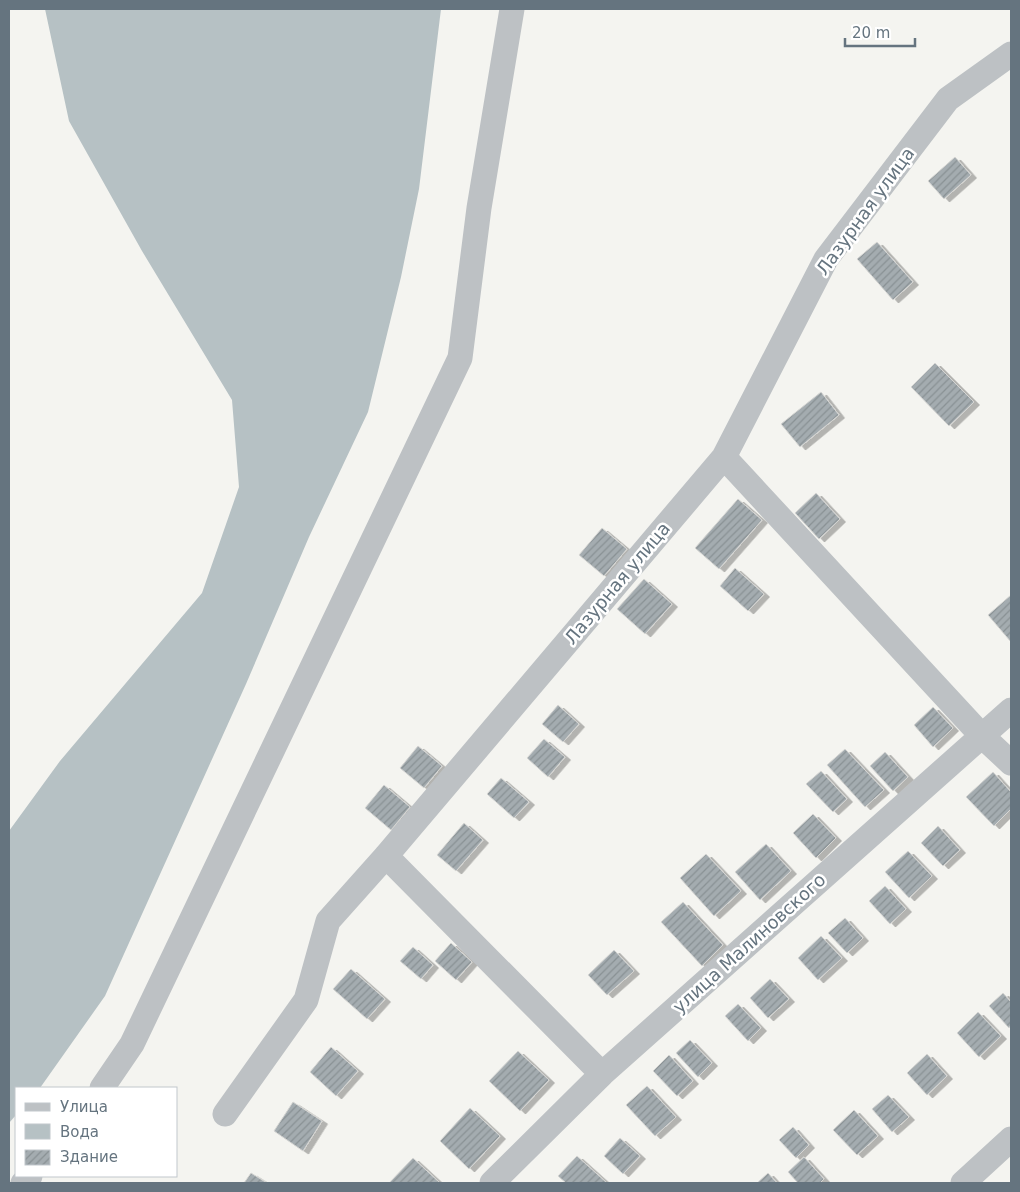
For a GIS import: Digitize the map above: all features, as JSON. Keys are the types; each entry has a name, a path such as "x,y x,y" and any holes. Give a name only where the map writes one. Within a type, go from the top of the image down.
{"street":[{"path":"103,1087 132,1044 460,358 479,208 512,9"},
{"name":"Лазурная улица","path":"225,1114 306,1000 328,921 386,856 724,457 826,259 948,99 1011,54"},
{"path":"724,457 982,736 1011,763"},
{"name":"улица Малиновского","path":"492,1183 602,1074 1011,710"},
{"path":"386,856 602,1074"},
{"path":"963,1183 1011,1139"}],"water":[{"path":"45,9 441,9 419,189 401,277 368,412 309,537 246,684 105,996 41,1087 15,1087 15,1116 9,1123 9,831 60,761 202,593 239,487 232,400 142,251 69,121"}],"building":[{"path":"955,157 971,175 944,199 928,181"},
{"path":"877,242 913,282 893,300 857,259"},
{"path":"935,363 974,402 949,426 911,387"},
{"path":"821,392 839,415 800,447 781,424"},
{"path":"816,493 840,519 819,539 795,513"},
{"path":"738,499 762,520 719,569 695,548"},
{"path":"602,528 627,549 604,576 579,555"},
{"path":"735,568 764,594 748,611 720,586"},
{"path":"644,579 672,604 645,634 617,609"},
{"path":"1011,595 1011,642 988,615"},
{"path":"558,705 579,724 563,742 542,724"},
{"path":"933,707 953,728 933,747 914,725"},
{"path":"544,739 565,757 548,777 527,758"},
{"path":"418,746 442,766 424,788 400,768"},
{"path":"845,749 884,790 865,807 827,765"},
{"path":"885,752 908,777 893,791 870,766"},
{"path":"821,771 847,799 833,812 806,784"},
{"path":"993,772 1011,792 1011,809 994,826 966,797"},
{"path":"501,778 529,802 514,818 487,794"},
{"path":"384,785 410,807 391,830 365,808"},
{"path":"813,814 836,838 816,858 793,833"},
{"path":"464,823 483,840 456,871 437,855"},
{"path":"938,826 960,850 943,866 921,843"},
{"path":"766,844 791,871 760,900 735,872"},
{"path":"908,851 932,876 909,898 885,872"},
{"path":"706,854 741,891 714,916 680,878"},
{"path":"885,886 906,909 890,924 869,901"},
{"path":"683,902 723,945 702,966 661,922"},
{"path":"845,918 863,938 847,953 828,933"},
{"path":"821,936 842,958 818,980 798,958"},
{"path":"451,943 472,962 456,980 435,961"},
{"path":"413,947 433,965 421,979 400,961"},
{"path":"614,950 634,971 607,995 588,975"},
{"path":"351,969 385,999 367,1019 333,989"},
{"path":"770,979 789,999 768,1018 750,998"},
{"path":"1003,993 1011,1002 1011,1025 1009,1028 989,1006"},
{"path":"738,1004 761,1028 748,1041 725,1016"},
{"path":"978,1012 1001,1036 979,1057 957,1033"},
{"path":"690,1040 712,1063 698,1077 676,1053"},
{"path":"331,1047 358,1071 336,1096 310,1072"},
{"path":"518,1051 549,1080 520,1111 489,1081"},
{"path":"927,1054 947,1076 927,1095 907,1073"},
{"path":"669,1055 693,1081 677,1096 653,1071"},
{"path":"647,1086 676,1117 655,1136 626,1105"},
{"path":"888,1095 909,1117 892,1132 872,1109"},
{"path":"293,1102 322,1121 303,1151 274,1131"},
{"path":"470,1108 500,1136 469,1169 440,1141"},
{"path":"854,1110 878,1136 857,1155 833,1130"},
{"path":"793,1127 809,1145 796,1158 779,1140"},
{"path":"620,1138 640,1156 623,1174 604,1156"},
{"path":"577,1156 607,1183 566,1183 558,1176"},
{"path":"804,1157 824,1179 820,1183 798,1183 788,1172"},
{"path":"413,1158 440,1183 389,1183"},
{"path":"251,1173 267,1183 244,1183"},
{"path":"768,1173 777,1183 757,1183"}]}
